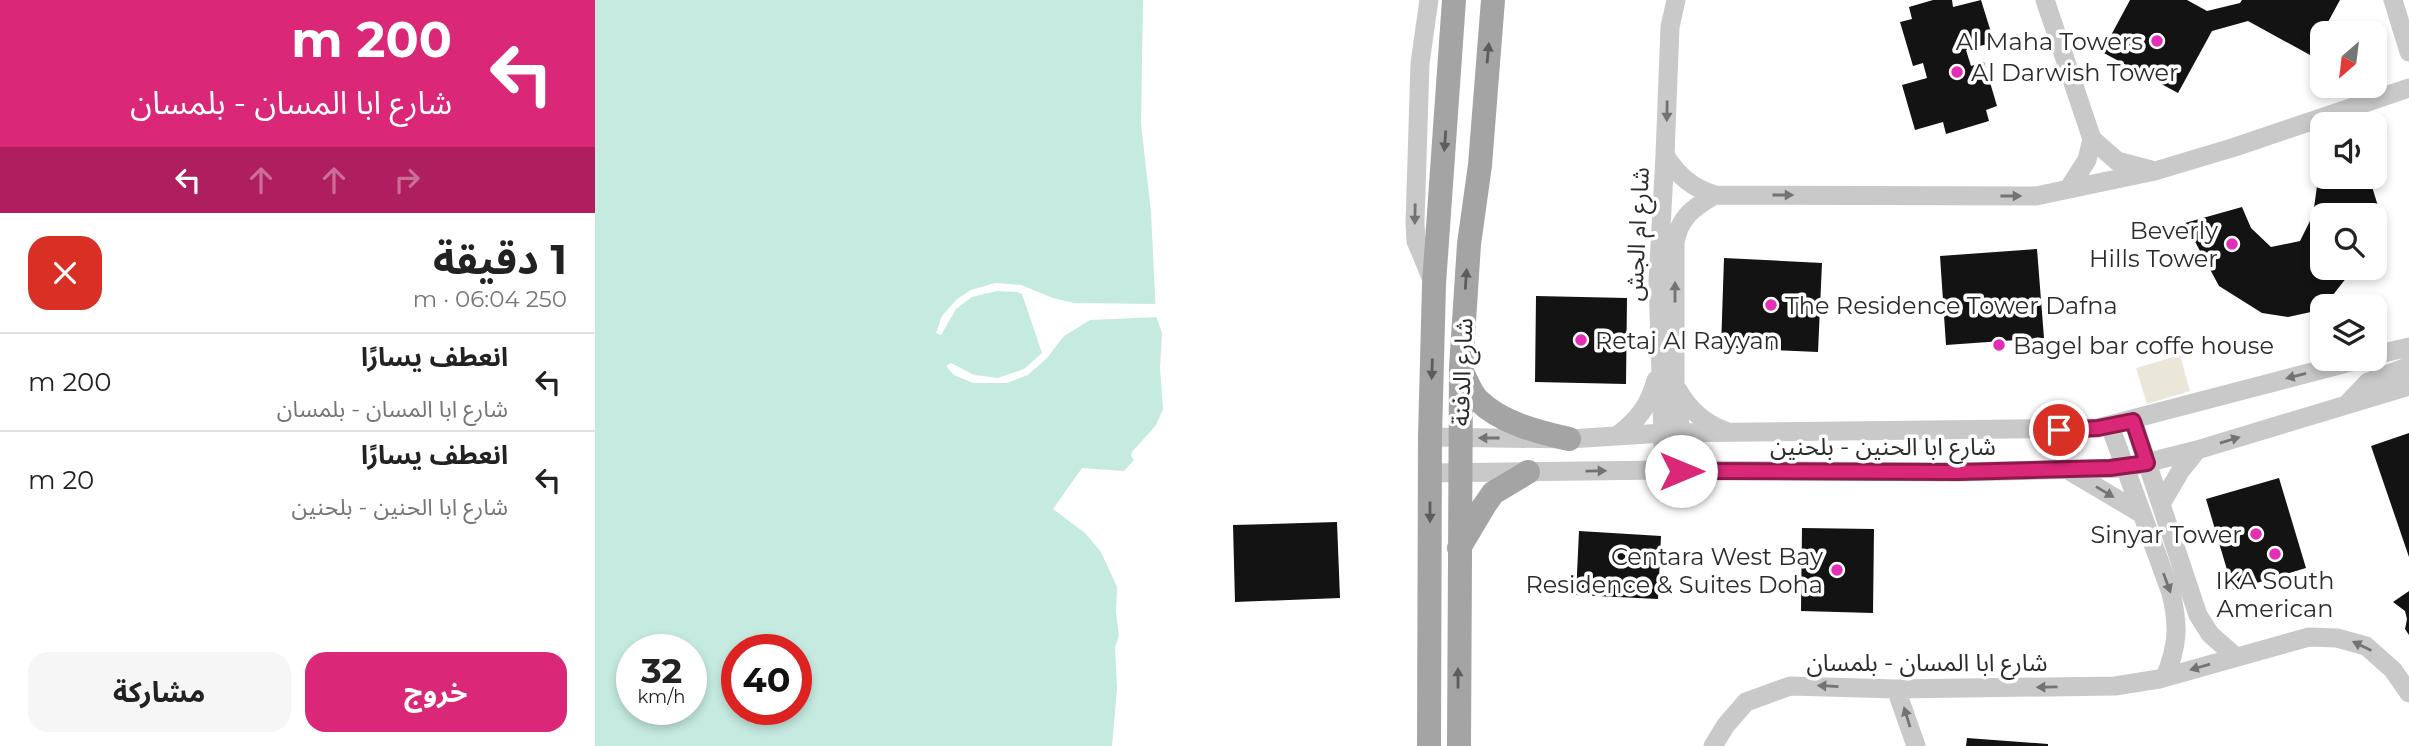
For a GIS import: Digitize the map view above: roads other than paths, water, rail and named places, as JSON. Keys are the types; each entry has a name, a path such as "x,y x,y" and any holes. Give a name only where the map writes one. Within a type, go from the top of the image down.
{"main road":[{"name":"شارع الدفنة","path":"1429,746 1430,438 1434,284 1454,0"},
{"name":"شارع الدفنة","path":"1459,746 1461,368 1469,244 1480,164 1493,0"},
{"path":"1461,368 1476,399 1487,408 1522,425 1569,439"},
{"path":"1459,548 1493,493 1528,472"}],"street":[{"name":"شارع الدفنة","path":"1429,0 1420,63 1415,223 1416,241 1434,284"},
{"name":"شارع ام الجش","path":"1672,470 1672,433 1660,369 1658,281 1670,27 1676,0"},
{"path":"2045,0 2092,139 2087,160 2069,188"},
{"path":"2393,0 2409,52"},
{"path":"1665,155 1686,181 1715,195 2036,196 2155,171 2409,89"},
{"path":"2092,139 2117,162 2155,171"},
{"path":"1672,433 1676,233 1685,216 1694,207 1715,195"},
{"path":"2387,352 2409,347"},
{"path":"2346,404 2368,382 2409,366"},
{"path":"1619,434 1636,421 1645,409 1660,369"},
{"name":"شارع ابا الحنين - بلحنين","path":"1430,438 1569,439 1619,434 2079,429 2133,421 2314,371"},
{"name":"شارع ابا الحنين - بلحنين","path":"1430,473 1672,470 1958,472 2126,467 2197,450 2409,386"},
{"path":"1675,387 1685,403 1699,417 1733,434"},
{"path":"2133,421 2198,615 2210,634 2236,657"},
{"path":"2110,426 2171,593 2177,619 2177,641 2165,677"},
{"path":"2161,504 2173,481 2197,450"},
{"path":"2068,470 2142,514"},
{"name":"شارع ابا المسان - بلمسان","path":"1713,746 1726,725 1746,702 1790,686 1896,689 2095,687 2165,677 2309,637 2353,640 2366,646 2382,658 2409,693"},
{"path":"1896,689 1916,746"}],"place":[{"name":"Al Maha Towers","path":"2157,41"},
{"name":"Al Darwish Tower","path":"1957,72"},
{"name":"Beverly Hills Tower","path":"2232,244"},
{"name":"The Residence Tower Dafna","path":"1771,305"},
{"name":"Retaj Al Rayyan","path":"1581,340"},
{"name":"Bagel bar coffe house","path":"1999,345"},
{"name":"Sinyar Tower","path":"2256,534"},
{"name":"IKA South American","path":"2275,554"},
{"name":"Centara West Bay Residence & Suites Doha","path":"1837,570"}]}
